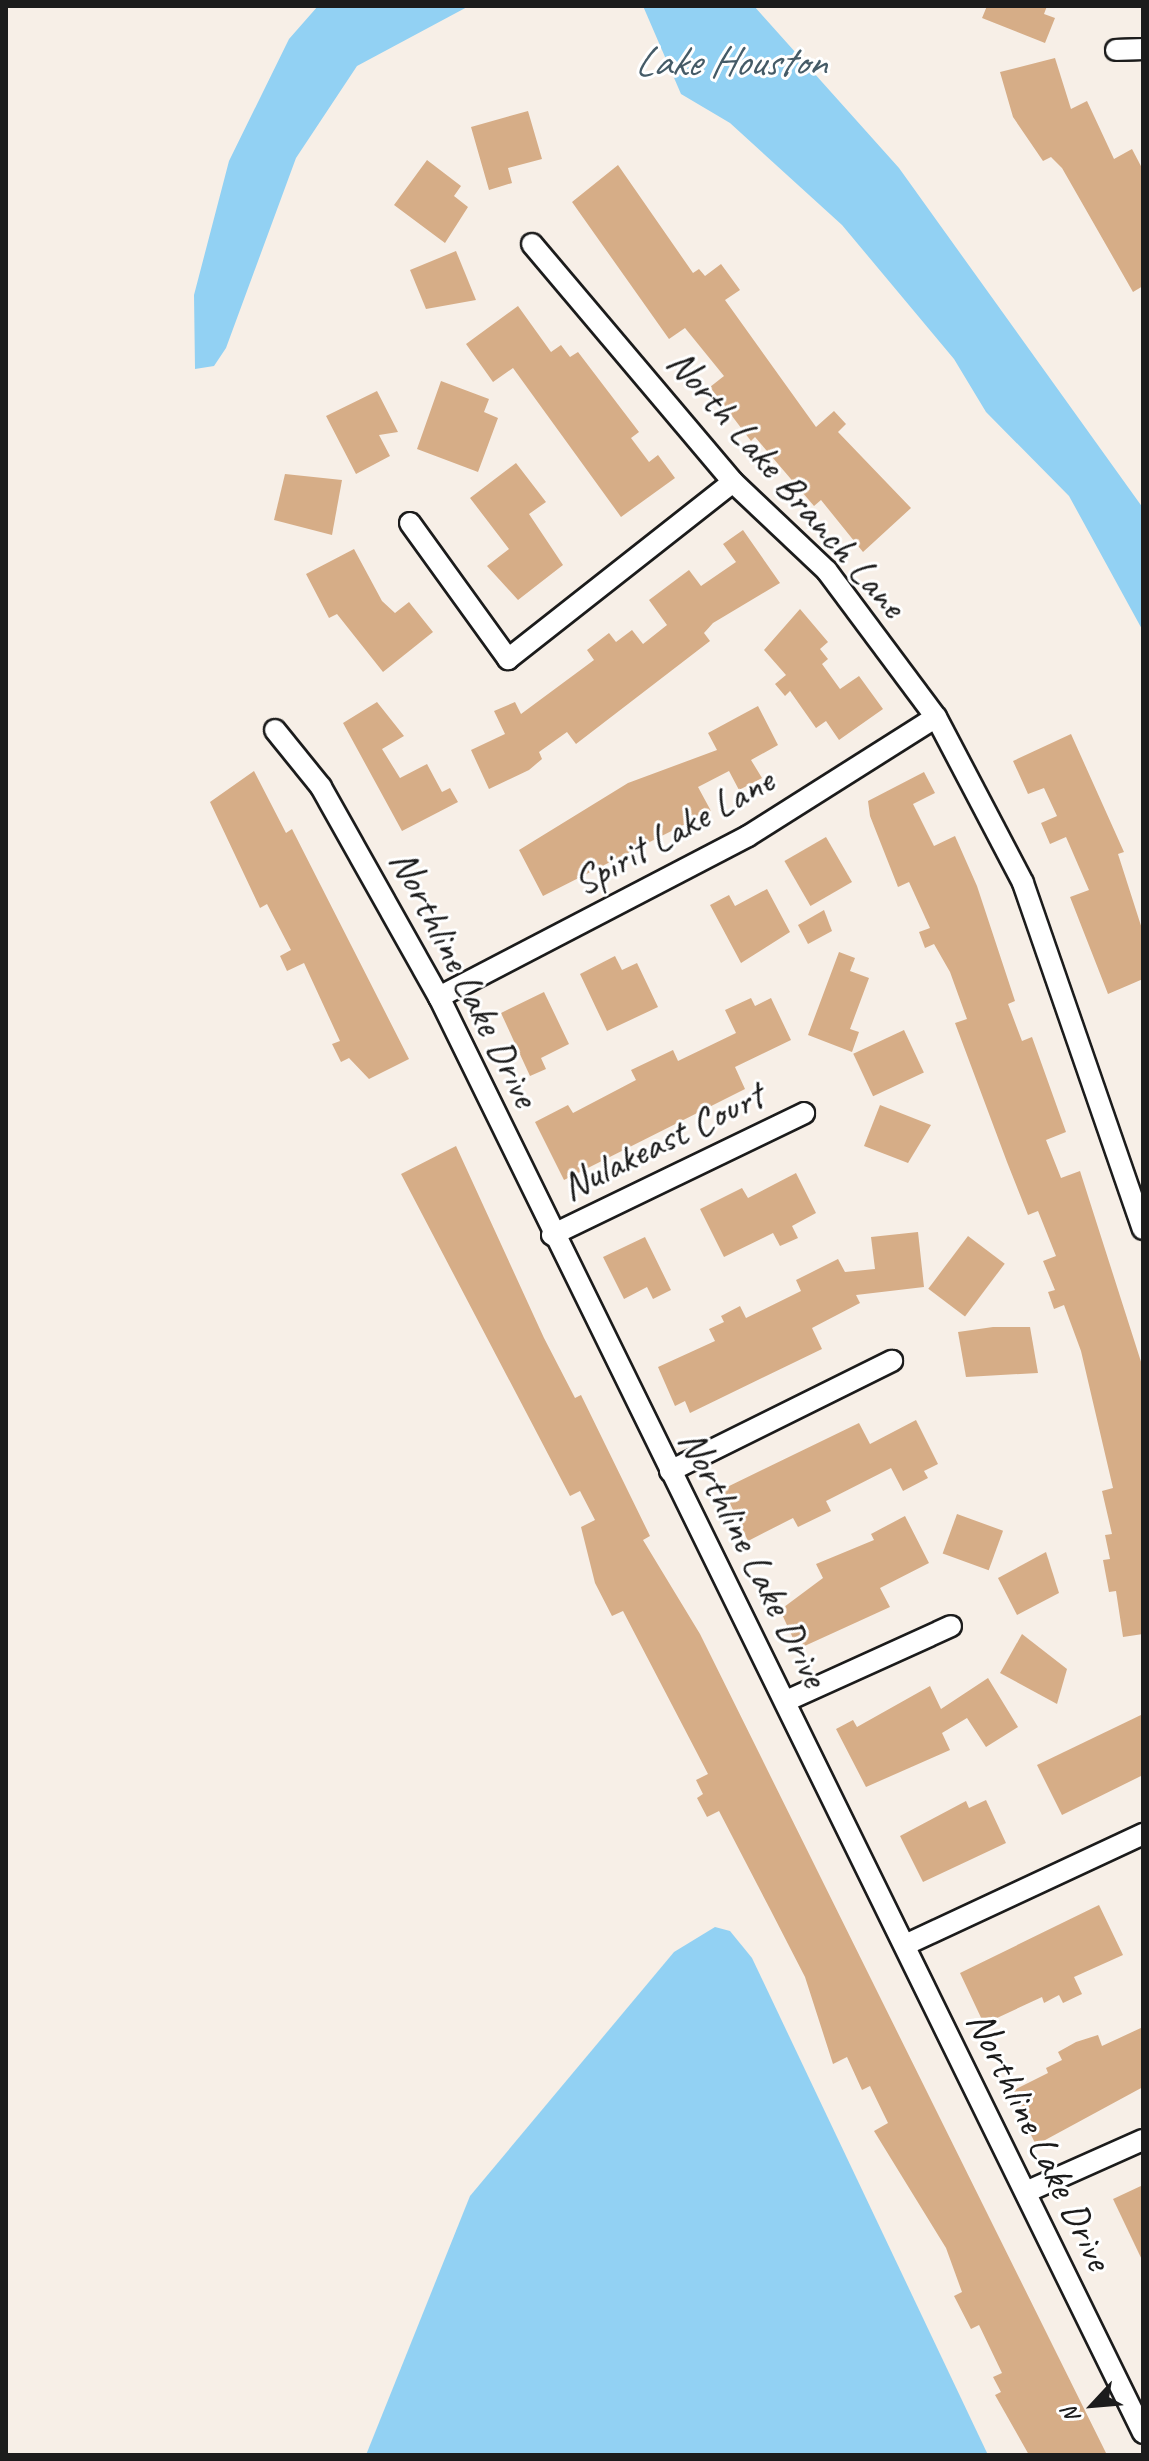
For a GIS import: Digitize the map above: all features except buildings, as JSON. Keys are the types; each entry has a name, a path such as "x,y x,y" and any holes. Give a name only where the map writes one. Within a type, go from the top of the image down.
{"street":[{"path":"1116,50 1143,49"},
{"name":"North Lake Branch Lane","path":"532,244 733,482 827,571 936,717 1023,883 1143,1229"},
{"path":"410,523 508,659 733,482"},
{"name":"Spirit Lake Lane","path":"439,997 748,836 936,717"},
{"name":"Northline Lake Drive","path":"275,730 321,787 439,997 552,1235 786,1701 1143,2433"},
{"name":"Nulakeast Court","path":"552,1235 804,1113"},
{"path":"670,1471 892,1361"},
{"path":"786,1701 951,1626"},
{"path":"905,1945 1143,1834"},
{"path":"1026,2192 1143,2140"}],"water":[{"path":"318,6 469,6 357,66 296,158 226,348 214,366 195,369 194,295 229,161 289,39"},
{"name":"Lake Houston","path":"643,6 754,6 899,168 1143,508 1143,631 1069,496 986,412 954,359 842,225 730,123 681,94"},
{"path":"715,1927 730,1931 752,1958 988,2455 366,2455 470,2196 674,1952"}]}
